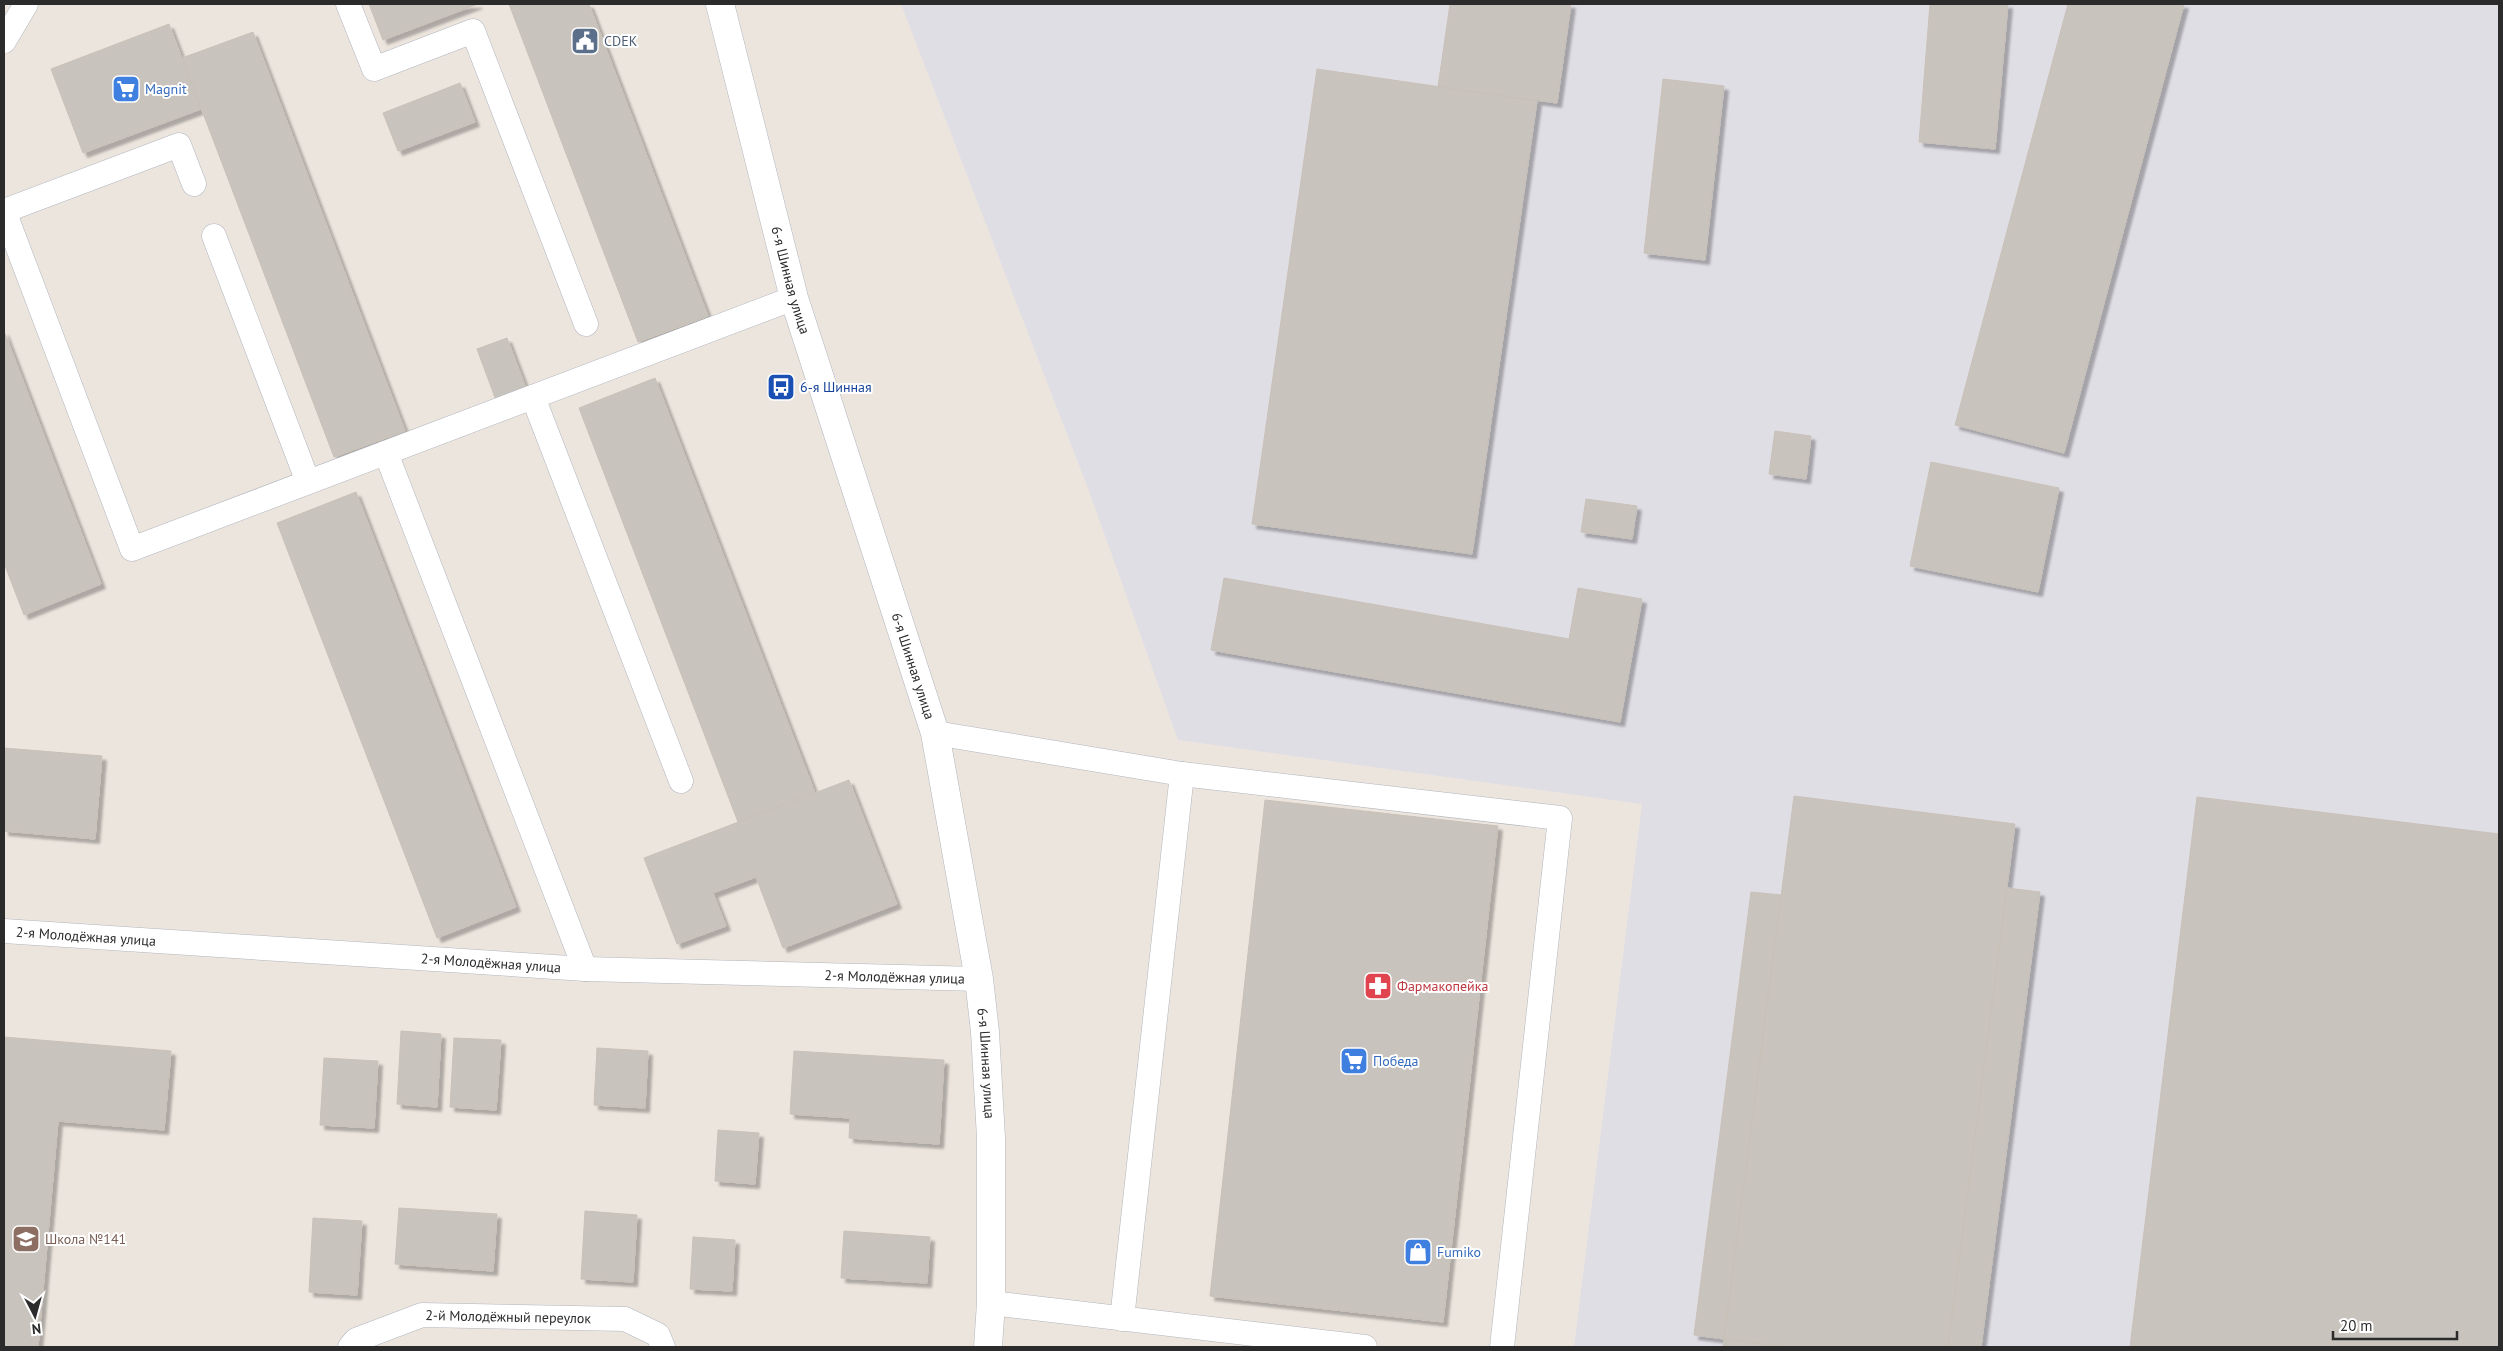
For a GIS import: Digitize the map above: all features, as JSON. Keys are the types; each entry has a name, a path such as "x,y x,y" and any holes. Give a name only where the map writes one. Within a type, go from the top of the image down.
{"main road":[{"name":"6-я Шинная улица","path":"720,4 794,298 935,733 979,979 986,1032 991,1138 991,1304 988,1347"}],"lane":[{"path":"4,41 26,4"},
{"path":"348,4 374,69 473,30 586,324"},
{"path":"194,184 179,145 4,211 132,549 794,298"},
{"path":"214,236 308,482"},
{"path":"533,397 681,781"},
{"path":"386,453 585,969"},
{"path":"935,733 1182,774 1560,818 1502,1347"},
{"path":"1122,1320 1182,774"},
{"name":"2-я Молодёжная улица","path":"4,931 585,969 979,979"},
{"path":"991,1304 1365,1347"},
{"name":"2-й Молодёжный переулок","path":"350,1347 356,1340 422,1315 625,1319 658,1335 663,1347"}],"shaded area":[{"path":"901,4 2499,4 2499,1347 1574,1347 1642,804 1178,740 1089,491"}],"building":[{"path":"369,4 478,4 383,40"},
{"path":"509,4 589,4 708,316 638,342"},
{"path":"1450,4 1571,4 1557,103 1438,87"},
{"path":"1930,4 2008,4 1995,149 1919,142"},
{"path":"2068,4 2184,4 2064,453 1955,425"},
{"name":"Magnit","path":"169,24 201,109 83,153 51,69"},
{"path":"253,32 405,431 334,457 182,58"},
{"path":"1317,69 1537,101 1472,554 1252,524"},
{"path":"1663,79 1724,86 1705,260 1644,253"},
{"path":"460,83 475,122 398,151 383,113"},
{"path":"4,331 101,584 24,615 4,563"},
{"path":"507,338 527,391 497,403 477,349"},
{"path":"655,378 815,793 738,822 579,408"},
{"path":"1775,431 1811,436 1806,479 1769,474"},
{"path":"1931,462 2059,488 2038,592 1910,566"},
{"path":"356,492 516,907 437,938 277,523"},
{"path":"1586,499 1637,506 1632,539 1581,532"},
{"path":"1224,578 1569,639 1578,588 1642,599 1620,722 1211,650"},
{"path":"4,748 102,756 95,839 4,831"},
{"path":"849,780 897,904 783,948 756,877 713,893 726,926 677,944 644,858"},
{"path":"1794,796 2015,824 1948,1347 1788,1347 1724,1339"},
{"path":"2197,797 2499,834 2499,1347 2130,1347"},
{"name":"Победа","path":"1265,800 1498,826 1443,1322 1210,1296"},
{"path":"2007,888 2040,892 1981,1347 1948,1347"},
{"path":"1751,892 1781,895 1724,1339 1694,1335"},
{"path":"401,1031 441,1034 437,1107 397,1104"},
{"name":"Школа №141","path":"4,1037 171,1051 164,1130 58,1121 38,1347 4,1347"},
{"path":"454,1038 501,1040 496,1110 450,1107"},
{"path":"597,1048 648,1051 645,1108 594,1105"},
{"path":"794,1051 944,1060 939,1144 849,1138 850,1118 790,1114"},
{"path":"324,1058 378,1061 374,1128 320,1125"},
{"path":"718,1130 759,1133 755,1184 715,1181"},
{"path":"399,1208 497,1214 493,1271 395,1264"},
{"path":"585,1211 637,1215 633,1282 581,1279"},
{"path":"313,1218 362,1221 357,1295 309,1292"},
{"path":"844,1231 930,1237 927,1283 841,1278"},
{"path":"693,1237 735,1240 732,1291 690,1289"},
{"path":"1724,1339 1788,1347 1723,1347"}],"place":[{"name":"CDEK","path":"585,41"},
{"name":"Magnit","path":"126,89"},
{"name":"6-я Шинная","path":"781,387"},
{"name":"Фармакопейка","path":"1378,986"},
{"name":"Победа","path":"1354,1061"},
{"name":"Школа №141","path":"26,1239"},
{"name":"Fumiko","path":"1418,1252"}]}
